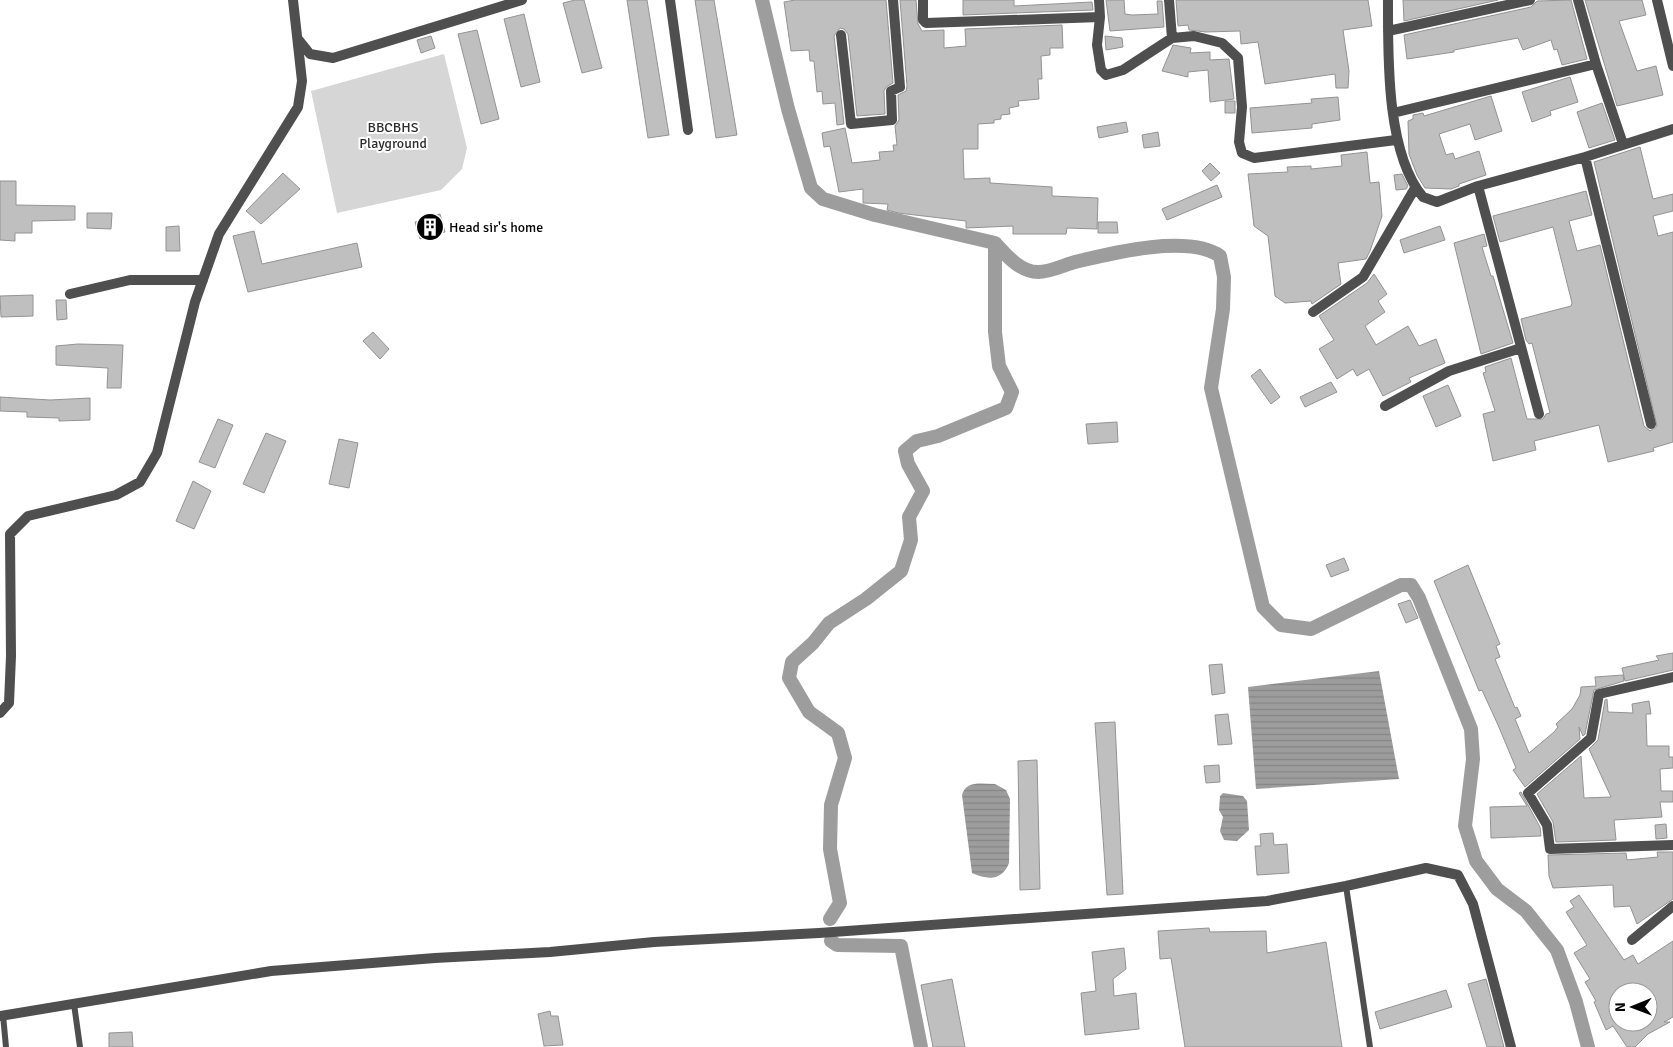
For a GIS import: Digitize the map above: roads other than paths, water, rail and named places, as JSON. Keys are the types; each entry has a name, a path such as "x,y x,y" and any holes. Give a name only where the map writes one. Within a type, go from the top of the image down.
{"street":[{"path":"0,713 9,702 11,656 5,534 28,516 116,495 140,482 157,453 195,302 218,234 298,107 302,81 292,0"},
{"path":"297,38 310,54 333,58 522,0"},
{"path":"670,0 688,130"},
{"path":"841,35 851,124 892,120 891,91 900,87 893,0"},
{"path":"923,0 923,20 926,23 1100,17"},
{"path":"1099,0 1100,17 1097,45 1101,70 1106,75 1122,70 1172,38 1194,36 1222,43 1238,58 1242,108 1239,142 1242,153 1254,158 1273,157 1396,140"},
{"path":"1170,0 1172,38"},
{"path":"1388,0 1388,31 1396,140 1405,168 1422,197 1437,202 1478,186 1585,157 1673,129"},
{"path":"1388,31 1530,0"},
{"path":"1578,0 1596,64 1624,144"},
{"path":"1657,0 1673,66"},
{"path":"1393,113 1596,64"},
{"path":"1585,157 1651,424"},
{"path":"1478,186 1539,414"},
{"path":"1313,312 1363,277 1415,188"},
{"path":"70,294 130,280 203,280"},
{"path":"1385,406 1450,371 1521,348"},
{"path":"1673,677 1599,694 1591,738 1528,793 1547,825 1550,849 1673,845"},
{"path":"2,1016 271,971 435,958 550,952 654,942 829,932 1267,901 1426,868 1458,875 1473,904 1511,1047"},
{"path":"1632,940 1673,906"}],"lane":[{"path":"1346,886 1370,1047"},
{"path":"74,1004 80,1047"},
{"path":"2,1016 6,1047"}],"waterway":[{"path":"762,0 788,109 811,188 823,199 875,215 995,243 995,332 999,366 1012,392 1006,408 938,436 917,441 905,451 908,464 923,491 909,517 911,540 901,571 866,599 829,623 813,643 792,662 789,678 809,712 838,733 845,758 831,805 830,849 840,903 830,919"},
{"path":"995,243 1019,266 1038,272 1109,254 1149,247 1189,246 1220,256 1224,277 1223,309 1211,388 1263,607 1281,625 1311,629 1401,585 1411,585 1419,598 1471,729 1473,759 1465,826 1476,861 1497,889 1526,911 1557,950 1576,1002 1588,1047"},
{"path":"831,941 837,945 901,946 921,1047"}],"place":[{"name":"Head sir's home","path":"430,227"}],"park label":[{"name":"BBCBHS Playground","path":"393,136"}]}
